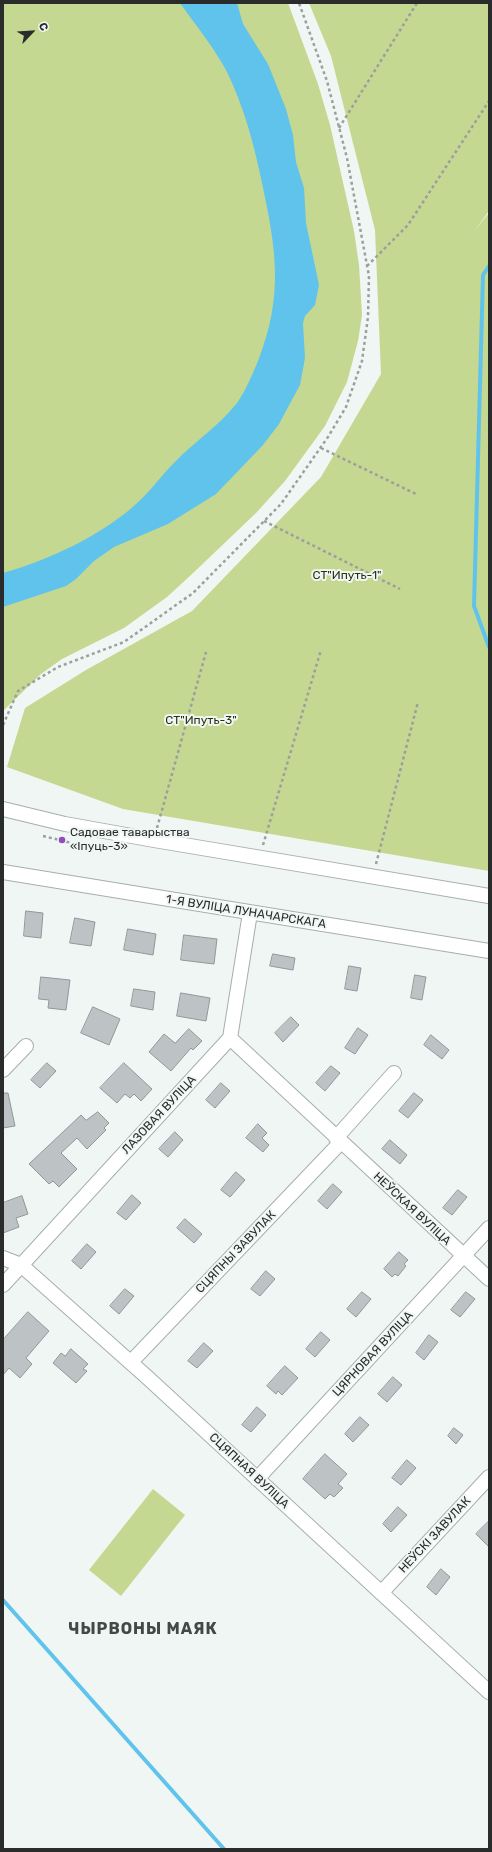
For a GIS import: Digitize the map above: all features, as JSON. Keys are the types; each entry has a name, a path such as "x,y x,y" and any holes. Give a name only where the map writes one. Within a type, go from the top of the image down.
{"street":[{"path":"3,809 65,824 154,840 489,896"},
{"name":"1-Я ВУЛІЦА ЛУНАЧАРСКАГА","path":"3,872 489,952"},
{"path":"230,1038 250,913"},
{"name":"НЕЎСКАЯ ВУЛІЦА","path":"230,1038 489,1279"},
{"name":"ЛАЗОВАЯ ВУЛІЦА","path":"3,1285 230,1038"},
{"path":"3,1070 26,1046"},
{"path":"338,1140 394,1073"},
{"name":"СЦЯПНЫ ЗАВУЛАК","path":"131,1362 338,1140"},
{"name":"ЦЯРНОВАЯ ВУЛІЦА","path":"257,1480 464,1257 489,1228"},
{"name":"СЦЯПНАЯ ВУЛІЦА","path":"3,1258 21,1265 131,1362 257,1480 489,1692"},
{"name":"НЕЎСКІ ЗАВУЛАК","path":"381,1593 489,1477"}],"path":[{"path":"3,725 18,690 58,667 124,642 193,593 281,504 321,448 346,407 362,361 368,317 369,276 347,158 326,81 299,3"},
{"path":"339,128 417,3"},
{"path":"367,266 408,225 489,101"},
{"path":"321,448 418,495"},
{"path":"264,521 400,589"},
{"path":"259,858 321,650"},
{"path":"154,840 206,652"},
{"path":"372,877 418,702"},
{"path":"43,836 80,844"}],"green space":[{"path":"3,3 288,3 318,84 330,125 354,231 359,265 362,315 358,341 347,382 325,426 285,481 256,513 167,597 124,628 62,659 41,674 3,711"},
{"path":"309,3 489,3 489,211 475,230 489,213 489,871 123,809 7,767 25,708 86,670 192,611 321,477 381,374 375,230 331,56"},
{"path":"153,1489 185,1515 121,1596 89,1570"}],"water":[{"path":"180,3 237,3 243,24 268,64 286,109 293,135 296,162 304,188 306,223 319,285 315,305 305,316 303,323 305,358 300,385 279,424 263,445 216,494 168,524 114,547 94,561 76,579 66,586 3,607 3,573 38,561 72,546 121,517 150,490 182,455 230,411 237,403 249,382 266,337 272,315 275,272 274,251 256,154 248,126 227,72 211,45"}],"building":[{"path":"26,911 43,913 41,938 24,936"},
{"path":"75,918 95,922 91,946 70,943"},
{"path":"128,929 156,934 153,955 124,950"},
{"path":"184,935 217,939 214,964 181,960"},
{"path":"273,954 295,958 293,970 270,966"},
{"path":"349,966 361,968 357,991 345,989"},
{"path":"415,975 426,977 422,1000 411,998"},
{"path":"41,977 70,980 66,1010 48,1008 49,1000 39,999"},
{"path":"134,989 155,992 153,1010 131,1006"},
{"path":"181,993 210,998 206,1021 177,1016"},
{"path":"93,1007 120,1019 109,1045 81,1033"},
{"path":"291,1017 299,1025 283,1042 275,1033"},
{"path":"358,1028 368,1035 355,1054 345,1048"},
{"path":"189,1029 202,1041 193,1050 191,1048 171,1071 149,1052 164,1034 175,1043"},
{"path":"431,1035 449,1050 442,1059 424,1045"},
{"path":"47,1063 56,1071 40,1088 31,1080"},
{"path":"124,1063 152,1089 141,1101 134,1094 130,1098 125,1094 117,1103 100,1088"},
{"path":"331,1066 340,1073 325,1091 316,1083"},
{"path":"221,1083 230,1091 215,1108 206,1100"},
{"path":"3,1093 8,1093 15,1126 3,1128"},
{"path":"414,1093 423,1100 408,1118 399,1111"},
{"path":"98,1112 109,1123 104,1128 106,1130 87,1149 77,1138 61,1153 77,1169 59,1187 53,1181 49,1184 29,1164 81,1115 86,1120"},
{"path":"258,1124 267,1133 262,1138 269,1145 263,1152 246,1138"},
{"path":"175,1132 183,1140 168,1157 159,1149"},
{"path":"390,1140 407,1155 400,1164 382,1149"},
{"path":"236,1172 245,1180 230,1197 221,1190"},
{"path":"333,1184 342,1192 327,1209 318,1201"},
{"path":"458,1190 467,1197 452,1215 443,1208"},
{"path":"132,1195 141,1203 126,1220 117,1213"},
{"path":"22,1196 28,1214 16,1218 19,1227 3,1233 3,1203"},
{"path":"185,1219 202,1234 194,1243 177,1228"},
{"path":"87,1244 96,1252 81,1269 72,1261"},
{"path":"399,1252 408,1260 404,1264 406,1266 398,1276 395,1274 392,1277 384,1269"},
{"path":"266,1271 275,1279 260,1296 251,1289"},
{"path":"125,1289 134,1296 119,1314 110,1306"},
{"path":"362,1292 371,1299 356,1317 347,1309"},
{"path":"466,1292 475,1299 460,1317 451,1310"},
{"path":"28,1312 49,1331 26,1358 32,1364 20,1378 9,1368 3,1375 3,1340"},
{"path":"321,1332 330,1340 315,1357 306,1349"},
{"path":"429,1335 438,1342 424,1360 416,1353"},
{"path":"204,1343 213,1351 197,1368 188,1361"},
{"path":"71,1349 88,1364 83,1369 87,1371 76,1383 53,1363 61,1353 65,1356"},
{"path":"285,1366 298,1378 282,1395 278,1391 276,1394 267,1386"},
{"path":"393,1377 402,1385 387,1402 378,1394"},
{"path":"257,1407 266,1415 251,1432 242,1425"},
{"path":"360,1417 369,1425 353,1442 345,1434"},
{"path":"454,1428 463,1435 456,1444 448,1436"},
{"path":"325,1454 347,1474 338,1484 343,1488 334,1497 330,1494 325,1499 303,1479"},
{"path":"407,1460 416,1468 401,1485 392,1478"},
{"path":"398,1507 407,1515 391,1532 383,1524"},
{"path":"489,1521 489,1547 476,1534"},
{"path":"441,1569 450,1577 436,1595 427,1587"}],"waterway":[{"path":"489,266 483,275 474,606 489,647"},
{"path":"3,1600 224,1849"}],"place":[{"name":"Садовае таварыства «Іпуць-3»","path":"62,840"}],"district":[{"name":"ЧЫРВОНЫ МАЯК","path":"143,1629"}],"park label":[{"name":"СТ\"Ипуть-1\"","path":"347,576"},
{"name":"СТ\"Ипуть-3\"","path":"201,721"}]}
